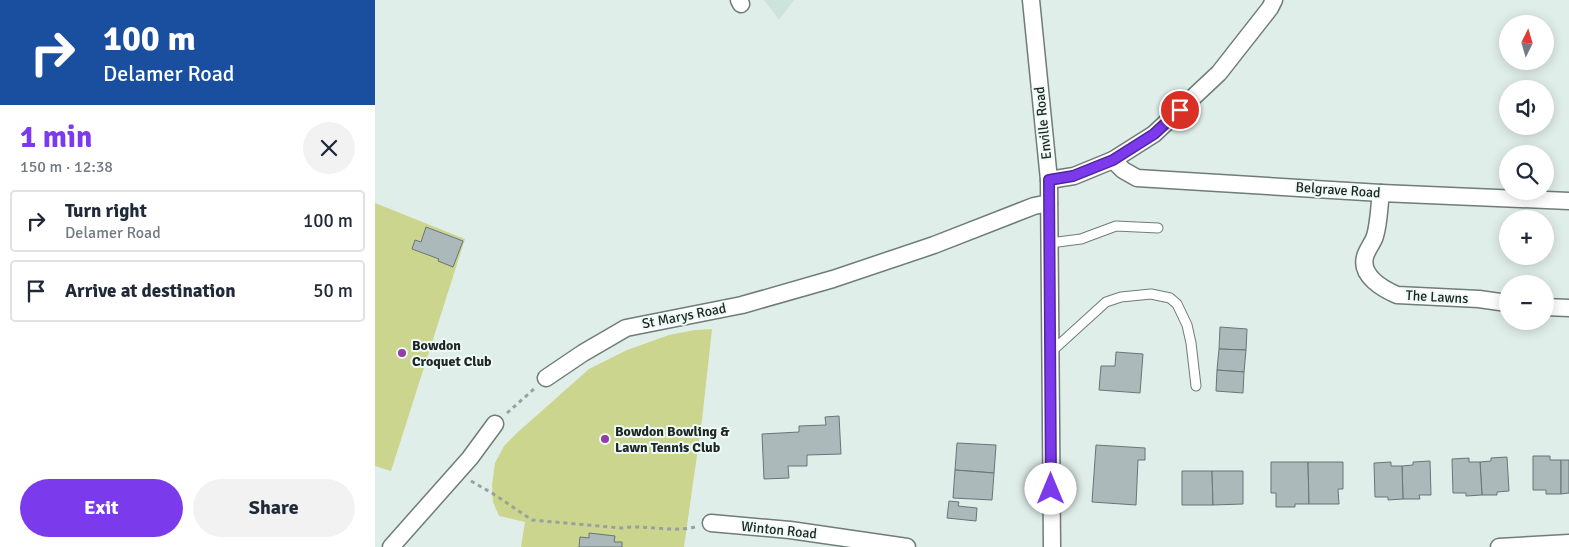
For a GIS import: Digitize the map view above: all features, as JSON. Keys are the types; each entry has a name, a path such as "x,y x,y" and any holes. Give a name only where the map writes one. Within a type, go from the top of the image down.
{"street":[{"name":"Enville Road","path":"1031,0 1049,180 1052,547"},
{"path":"1049,180 1073,176 1113,160 1154,134 1219,73 1270,8 1274,0"},
{"name":"Belgrave Road","path":"1113,160 1123,170 1137,178 1381,193 1569,201"},
{"name":"The Lawns","path":"1381,193 1375,235 1364,258 1366,272 1373,280 1385,290 1397,295 1499,302"},
{"name":"St Marys Road","path":"546,378 583,353 626,328 742,305 833,279 934,245 1034,206 1049,203"},
{"path":"1554,307 1569,308"},
{"path":"391,547 470,458 495,424"},
{"name":"Winton Road","path":"711,523 789,530 907,547"},
{"path":"1499,547 1566,544"}],"lane":[{"path":"1050,243 1081,239 1117,226 1158,228"},
{"path":"1051,353 1106,302 1121,297 1151,294 1170,298 1177,304 1187,325 1196,386"}],"path":[{"path":"495,424 546,378"},
{"path":"456,473 492,493 532,520 621,528 635,526 686,529 711,523"}],"shaded area":[{"path":"764,0 794,0 779,20"}],"green space":[{"name":"Bowdon Croquet Club","path":"375,203 465,239 391,471 375,466"},
{"name":"Bowdon Bowling & Lawn Tennis Club","path":"712,329 702,420 684,547 521,547 525,522 499,516 493,502 492,485 495,463 504,446 589,369 627,350 669,335"}],"building":[{"path":"426,227 463,241 453,267 438,261 439,259 412,249 415,240 421,242"},
{"path":"1220,327 1247,329 1246,350 1219,349"},
{"path":"1219,349 1246,350 1244,372 1217,370"},
{"path":"1116,352 1143,354 1140,393 1099,390 1101,366 1115,366"},
{"path":"1217,370 1244,372 1243,393 1216,391"},
{"path":"839,416 841,454 807,455 807,466 788,466 789,478 764,479 762,434 799,432 799,426 826,425 825,417"},
{"path":"957,443 996,445 994,473 955,470"},
{"path":"1096,445 1145,448 1145,460 1138,460 1136,505 1092,502"},
{"path":"1533,456 1550,456 1550,460 1561,460 1561,494 1546,494 1546,490 1533,490"},
{"path":"1507,457 1509,491 1497,492 1497,495 1482,495 1480,462 1491,461 1491,458"},
{"path":"1469,458 1469,462 1480,462 1482,495 1466,496 1466,493 1453,493 1452,459"},
{"path":"1561,460 1569,460 1569,493 1561,494"},
{"path":"1430,461 1431,495 1419,495 1420,499 1403,499 1402,466 1413,465 1413,462"},
{"path":"1271,462 1308,462 1309,504 1295,504 1295,507 1276,507 1276,493 1271,493"},
{"path":"1308,462 1343,462 1343,489 1338,489 1339,504 1309,504"},
{"path":"1391,462 1391,466 1402,466 1403,499 1388,500 1388,497 1375,497 1374,463"},
{"path":"955,470 994,473 992,500 953,498"},
{"path":"1182,471 1212,471 1213,505 1182,505"},
{"path":"1212,471 1243,471 1243,504 1213,505"},
{"path":"949,501 959,502 958,506 977,508 976,521 947,518"},
{"path":"589,533 615,536 614,542 622,542 622,547 579,547 580,537 589,538"}],"place":[{"name":"Bowdon Croquet Club","path":"402,353"},
{"name":"Bowdon Bowling & Lawn Tennis Club","path":"605,439"}],"route":[{"path":"1051,489 1049,180 1073,176 1113,160 1154,134 1180,110"}]}
